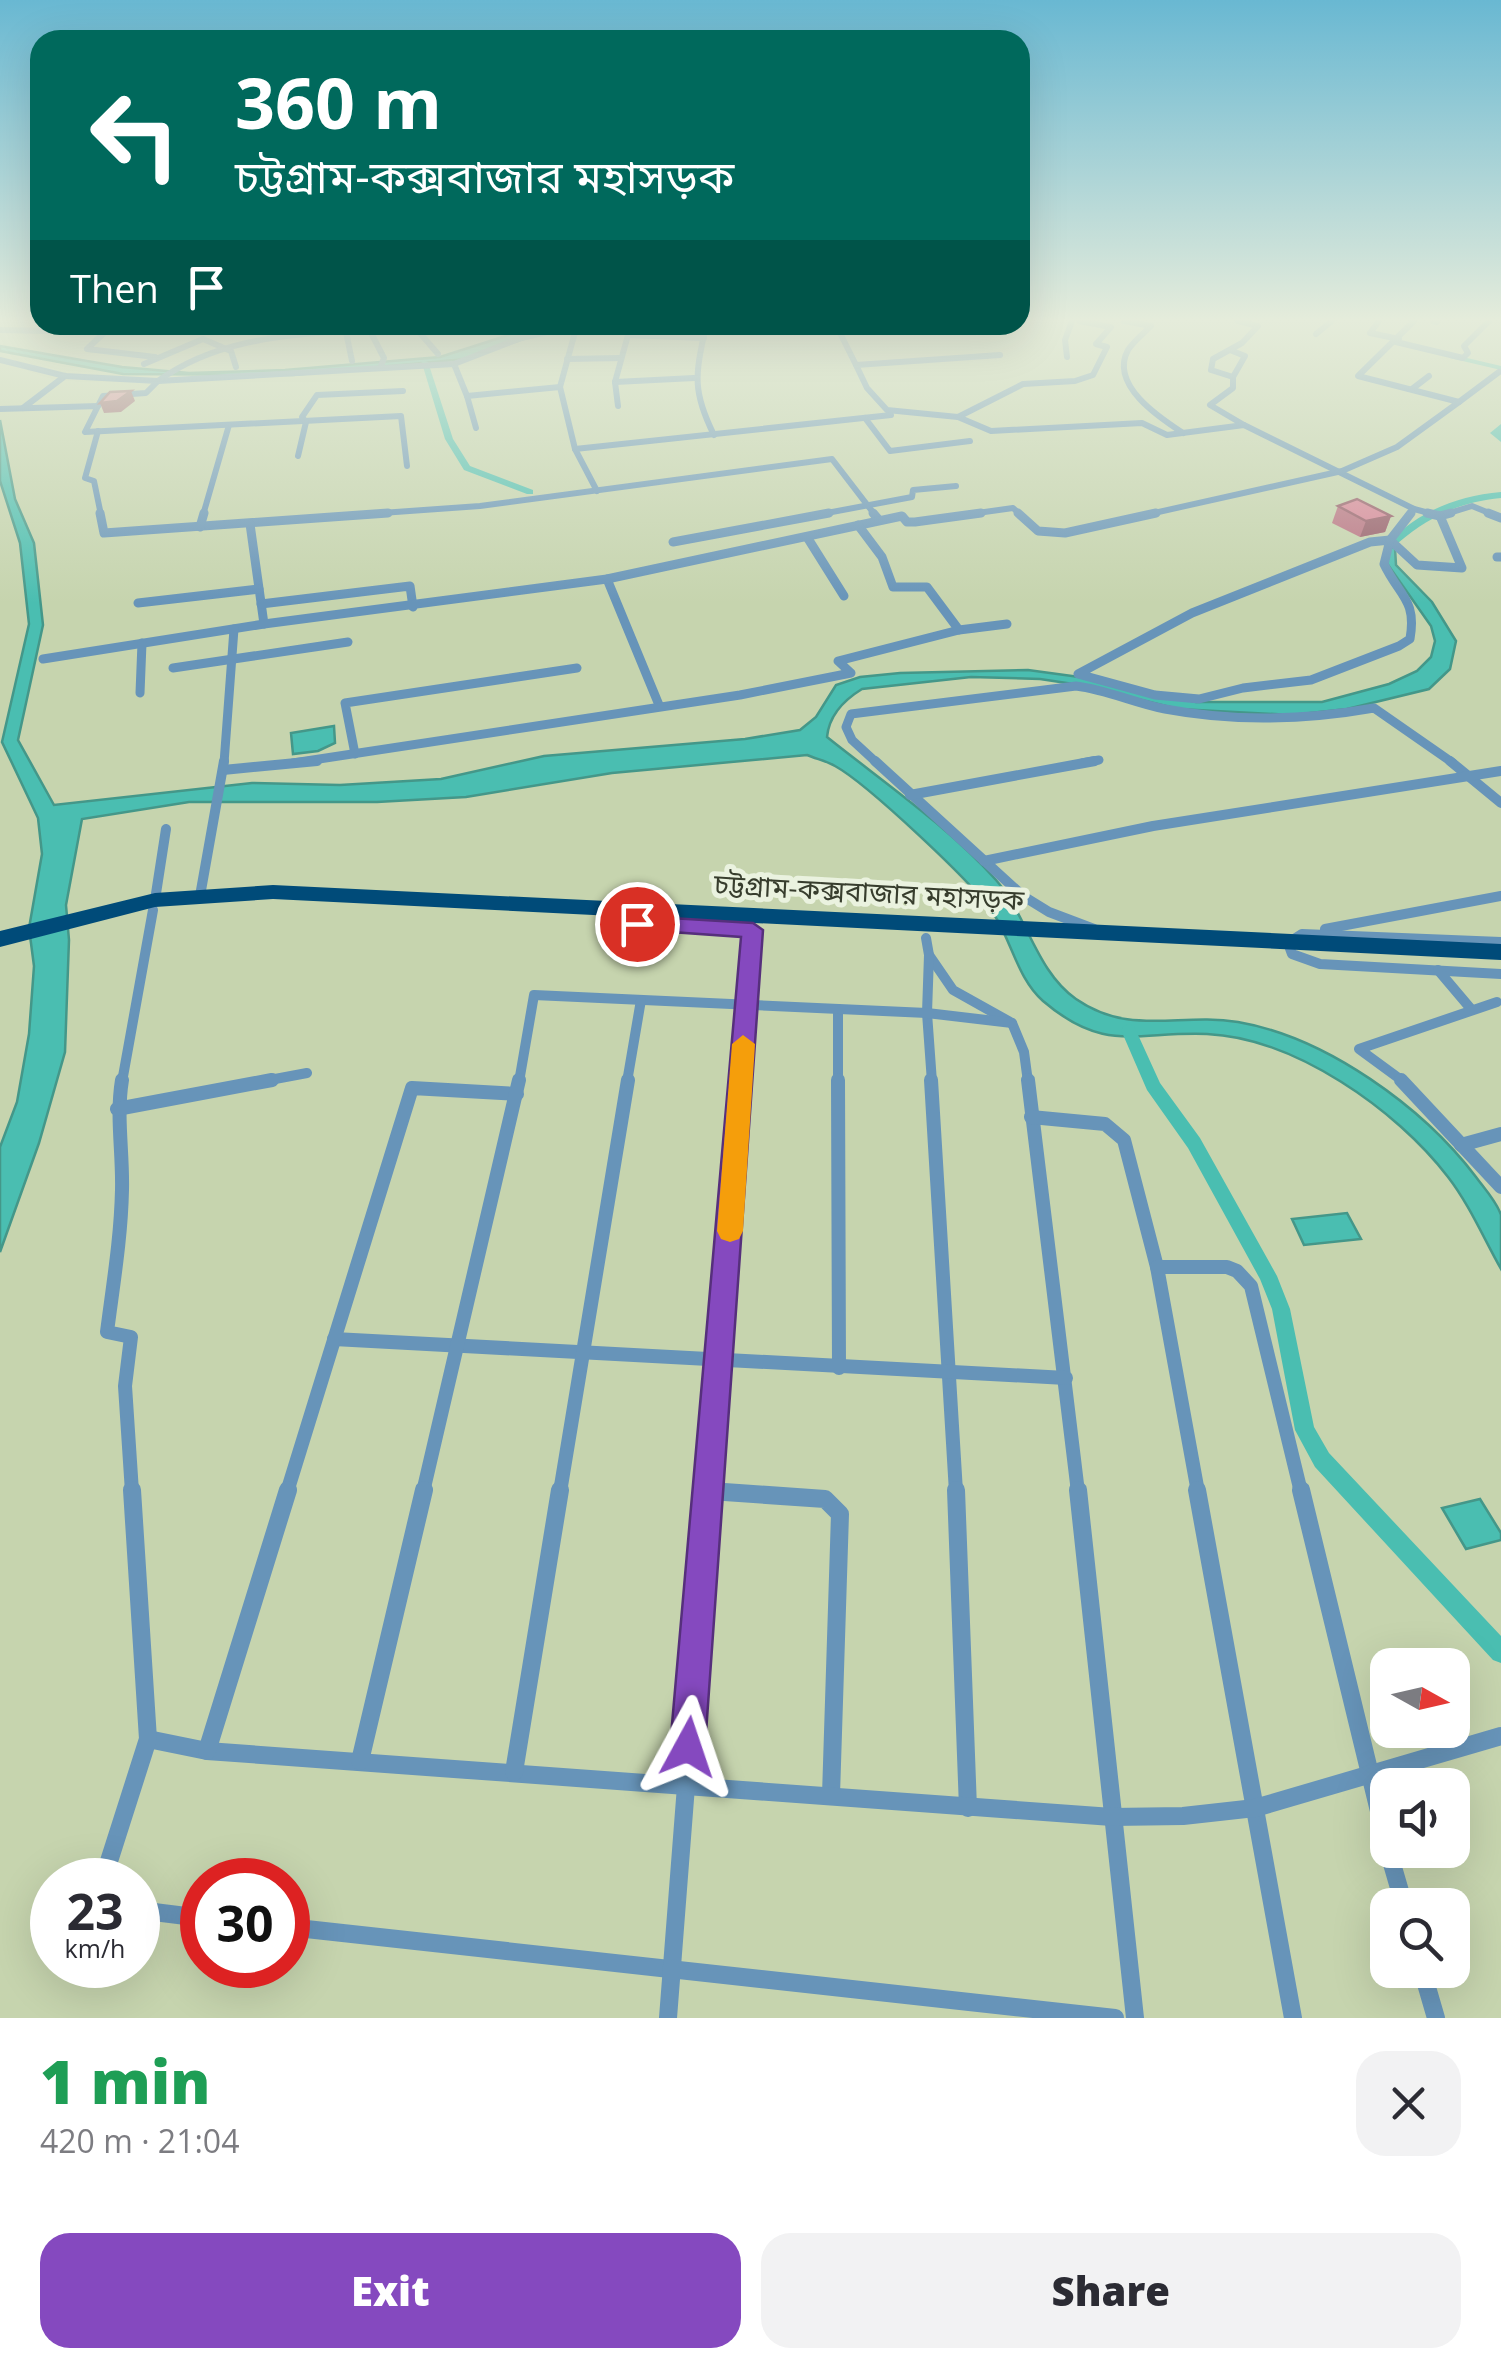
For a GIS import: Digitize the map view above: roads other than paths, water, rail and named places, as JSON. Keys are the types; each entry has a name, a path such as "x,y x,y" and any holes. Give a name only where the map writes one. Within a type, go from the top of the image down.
{"highway":[{"name":"চট্টগ্রাম-কক্সবাজার মহাসড়ক","path":"1,943 200,896 274,892 928,946 962,933"},
{"name":"চট্টগ্রাম-কক্সবাজার মহাসড়ক","path":"154,905 266,903 523,911 1082,939 1294,944"},
{"name":"চট্টগ্রাম-কক্সবাজার মহাসড়ক","path":"1082,939 1118,935 1499,959"}],"street":[{"path":"93,415 85,432 401,416 407,466"},
{"path":"303,415 306,422"},
{"path":"472,415 476,428"},
{"path":"567,415 575,449 596,490"},
{"path":"704,415 714,434"},
{"path":"575,449 889,415"},
{"path":"952,415 991,431 1142,423 1162,435 1244,426"},
{"path":"1159,415 1183,433"},
{"path":"1226,415 1414,509 1440,516 1469,506 1501,518"},
{"path":"43,659 264,624 606,579 902,516 908,522 1012,508 1038,531 1065,533 1342,471 1397,447 1442,415"},
{"path":"865,418 890,451 970,440"},
{"path":"298,456 306,422"},
{"path":"200,528 230,425"},
{"path":"98,431 85,478 94,481 104,533 480,506 832,459 879,520"},
{"path":"673,542 912,497 913,490 956,486"},
{"path":"1414,509 1390,540 1382,559 1384,568 1403,588 1416,617 1410,639 1399,646 1311,680 1243,688 1199,699 1167,697 1078,674 1192,613 1370,542 1390,540 1417,565 1462,568 1440,516"},
{"path":"250,524 264,624"},
{"path":"858,524 882,556 893,587 927,586 959,630"},
{"path":"807,537 844,596"},
{"path":"606,579 658,705"},
{"path":"261,604 410,586 413,607"},
{"path":"138,603 259,589"},
{"path":"222,776 851,673 838,661 959,630 1007,624"},
{"path":"200,896 222,776 234,629"},
{"path":"174,668 348,642"},
{"path":"140,693 142,643"},
{"path":"355,754 344,703 577,668"},
{"path":"1118,935 1049,912 1023,896 852,740 846,728 851,714 1076,686 1110,690 1120,697 1165,709 1198,713 1312,719 1374,708 1470,775 1501,803"},
{"path":"910,795 1099,760"},
{"path":"984,861 1153,826 1501,771"},
{"path":"109,1858 148,1739 125,1386 131,1337 107,1332 123,1199 117,1109 166,830"},
{"path":"1294,944 1501,896"},
{"path":"668,2018 753,930"},
{"path":"1294,944 1320,964 1438,970 1499,959"},
{"path":"928,946 927,1013 951,1373 968,1808"},
{"path":"928,946 952,990 1012,1023 1024,1052 1066,1378 1136,2018"},
{"path":"1438,970 1472,1009"},
{"path":"360,1761 517,1094 534,995 927,1013 1012,1023"},
{"path":"514,1772 641,1000"},
{"path":"1497,1002 1358,1049 1405,1082 1501,1187"},
{"path":"838,1009 840,1368"},
{"path":"117,1109 307,1073"},
{"path":"206,1751 412,1088 517,1094"},
{"path":"1031,1117 1105,1124 1124,1140 1158,1268 1292,2018"},
{"path":"1461,1145 1501,1134"},
{"path":"1158,1268 1227,1267 1237,1271 1250,1286 1370,1788"},
{"path":"334,1339 1066,1378"},
{"path":"710,1491 825,1498 840,1514 831,1795"},
{"path":"148,1739 206,1751 968,1808 1184,1816 1255,1808 1501,1736"},
{"path":"310,1930 1115,2018"},
{"path":"1427,1988 1436,2018"}],"water":[{"path":"0,420 15,499 34,543 43,625 18,740 54,805 252,783 340,785 441,779 544,756 745,739 800,730 816,717 836,685 860,677 900,673 1028,670 1094,679 1196,702 1322,702 1389,684 1417,671 1431,657 1435,641 1431,626 1386,562 1390,546 1395,548 1396,565 1432,602 1456,641 1450,669 1429,689 1347,709 1292,715 1178,709 1080,685 1040,679 971,677 862,689 839,709 827,737 978,860 1007,894 1051,974 1076,999 1116,1017 1216,1020 1271,1030 1338,1059 1401,1101 1454,1151 1497,1205 1501,1215 1501,1269 1463,1199 1426,1151 1372,1103 1308,1063 1240,1039 1207,1034 1104,1034 1065,1018 1034,992 995,916 967,882 871,792 835,766 807,755 612,773 466,797 377,802 189,802 82,819 66,905 69,940 65,1052 39,1143 0,1252 0,1147 17,1102 29,1034 34,966 29,928 42,854 38,818 2,742 29,624 20,543 0,481"},
{"path":"334,726 335,743 318,751 293,754 291,733"},
{"path":"1347,1213 1361,1239 1304,1245 1292,1219"},
{"path":"1480,1499 1501,1533 1501,1540 1466,1549 1442,1508"}],"waterway":[{"path":"441,415 449,439 467,468 530,492"},
{"path":"1501,427 1494,433 1501,439"},
{"path":"1395,541 1444,508 1501,495"},
{"path":"1129,1030 1153,1086 1194,1143 1268,1276 1281,1309 1305,1430 1322,1460 1501,1652"}]}
